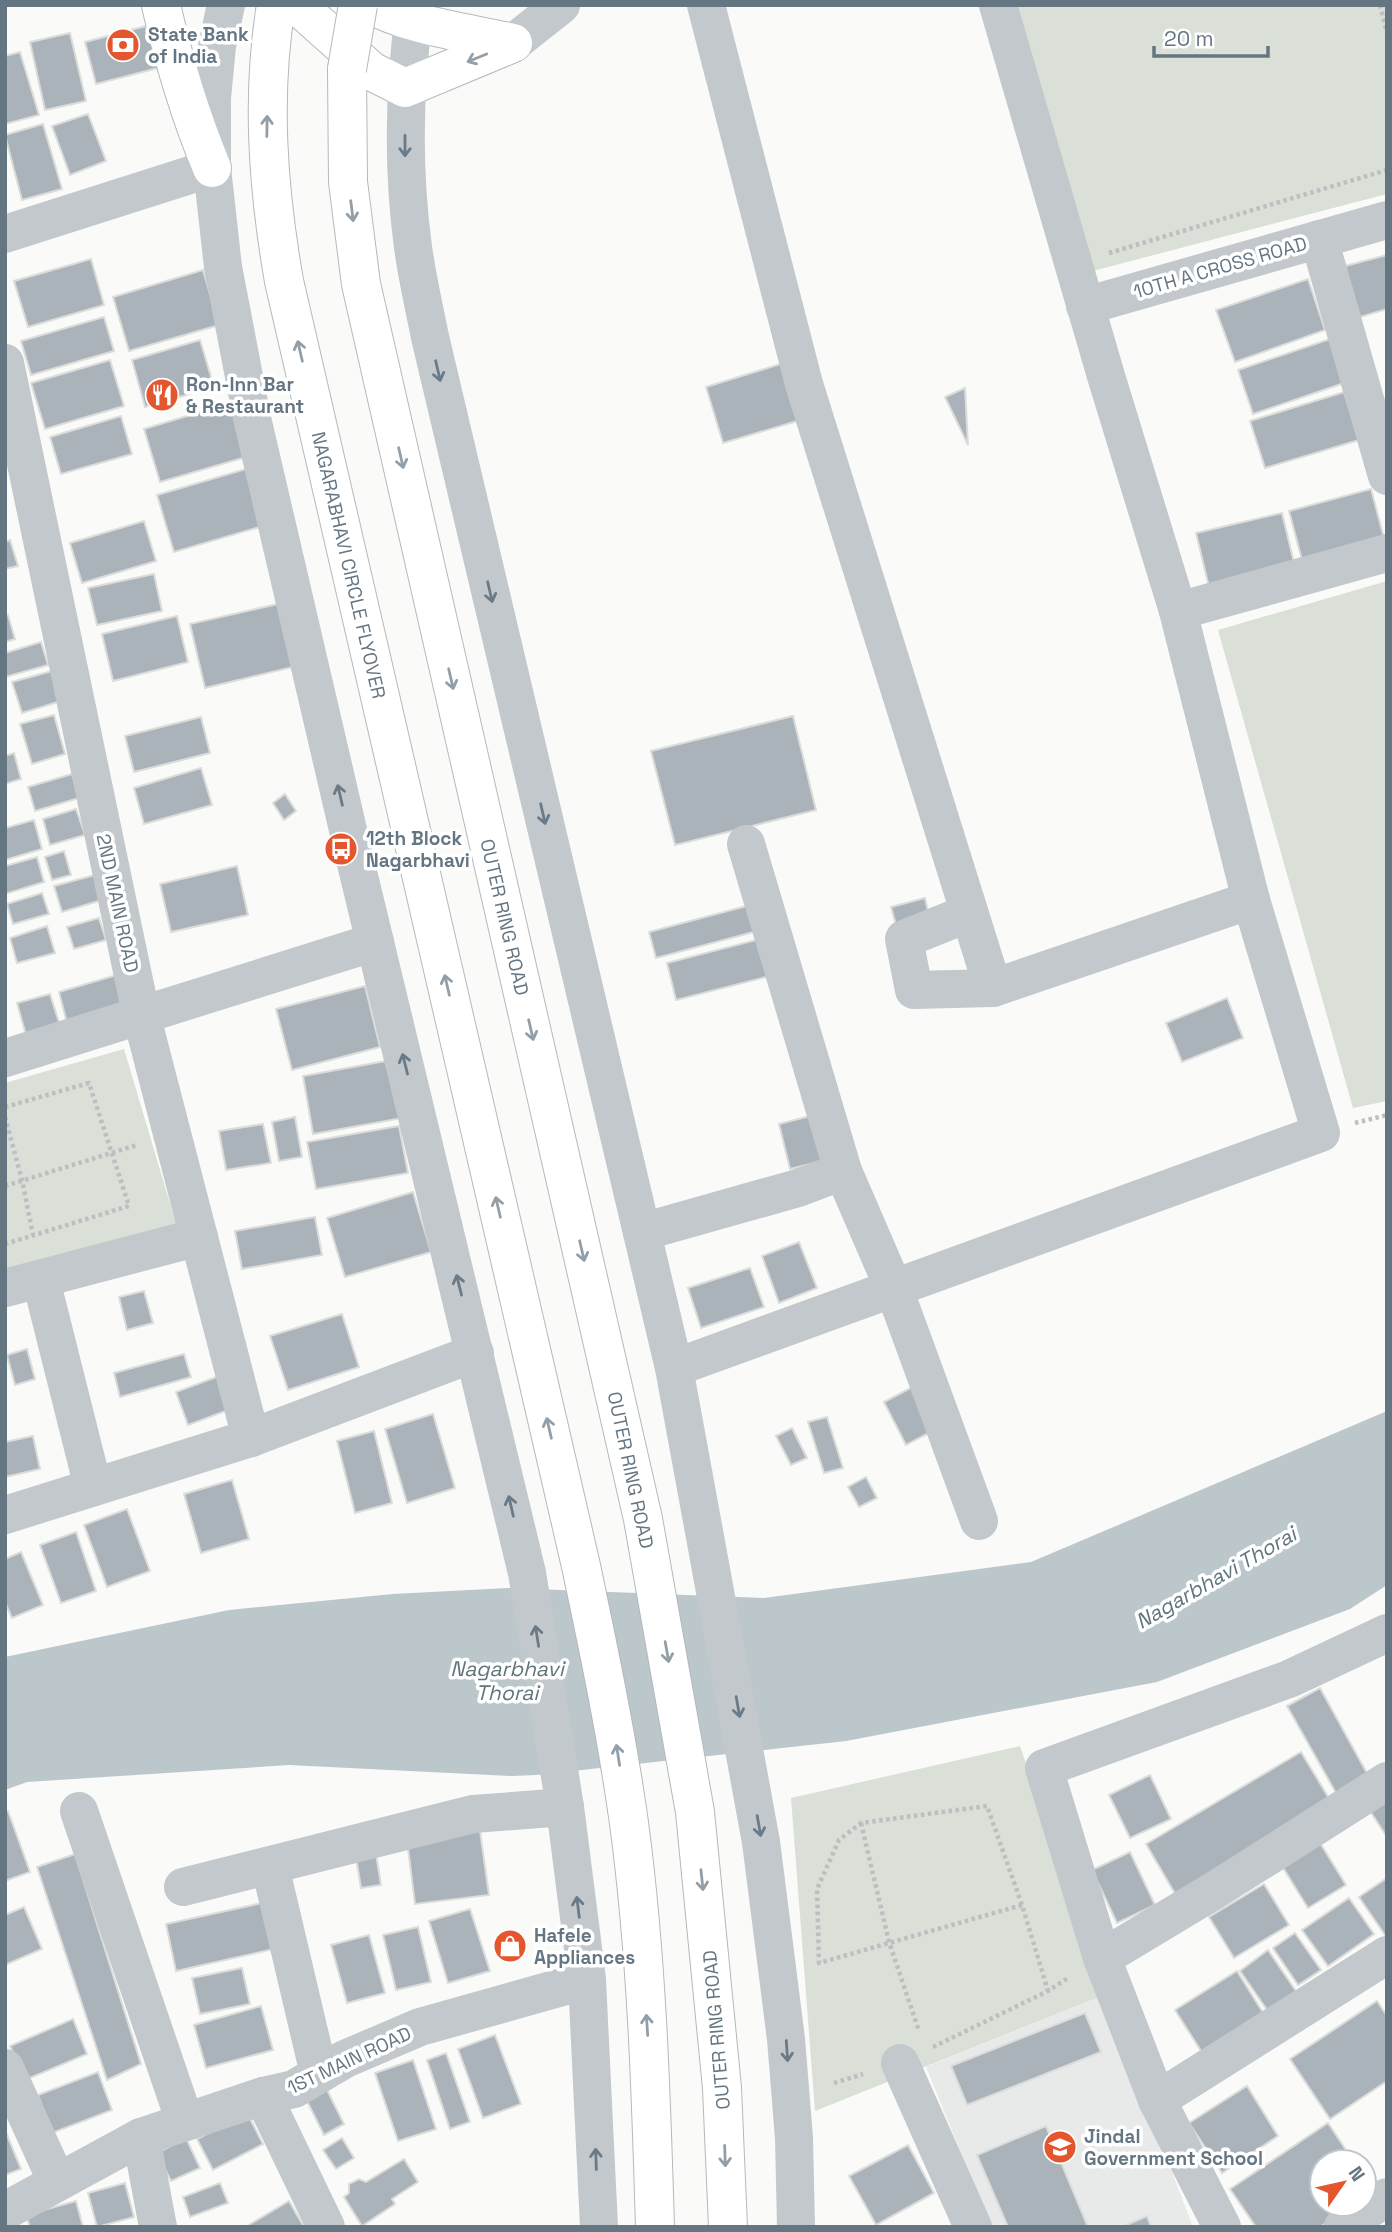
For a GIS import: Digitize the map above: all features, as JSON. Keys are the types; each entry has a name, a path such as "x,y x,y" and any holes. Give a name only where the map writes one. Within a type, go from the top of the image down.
{"main road":[{"path":"161,5 176,69 193,123 212,168"},
{"name":"NAGARABHAVI CIRCLE FLYOVER","path":"276,5 269,47 267,136 273,214 284,281 581,1566 608,1695 629,1822 641,1933 651,2093 655,2227"},
{"path":"297,5 372,71 405,88 513,43"},
{"name":"OUTER RING ROAD","path":"358,5 347,69 348,182 361,284 656,1585 695,1812 722,2088 728,2227"},
{"path":"372,5 383,11 414,13 513,43"}],"street":[{"path":"226,5 217,46 212,98 212,168 223,267 252,418 527,1573 562,1792 587,1980 599,2227"},
{"path":"513,43 561,5"},
{"path":"706,5 804,384 993,988"},
{"path":"674,1368 1321,1133 1251,900 1178,611 998,5"},
{"path":"414,13 405,88 405,166 413,247 430,337 674,1368 761,1842 786,2039 794,2138 796,2227"},
{"path":"5,234 212,168"},
{"path":"1319,239 1387,220"},
{"name":"10TH A CROSS ROAD","path":"1086,306 1319,239 1387,476"},
{"name":"2ND MAIN ROAD","path":"5,363 141,1014 251,1438"},
{"path":"1178,611 1387,552"},
{"path":"746,844 842,1171 894,1289 979,1521"},
{"path":"969,913 904,939 914,990 993,988 1251,900"},
{"path":"7,1052 375,942"},
{"path":"642,1231 798,1188 842,1171"},
{"path":"93,1487 23,1284 199,1237"},
{"path":"5,1515 251,1438 475,1353"},
{"path":"1223,2227 1157,2100 1102,1958 1044,1768 1289,1679 1387,1633"},
{"path":"1102,1958 1387,1781"},
{"path":"183,1887 562,1792"},
{"path":"79,1811 185,2122"},
{"path":"270,1867 320,2074"},
{"path":"1157,2100 1387,1955"},
{"name":"1ST MAIN ROAD","path":"5,2211 141,2137 263,2096 294,2089 345,2059 420,2027 587,1980"},
{"path":"912,2057 973,2227"},
{"path":"5,2068 57,2182"},
{"path":"263,2096 326,2227"},
{"path":"141,2137 158,2227"},
{"path":"1343,2227 1387,2197"}],"path":[{"path":"1380,5 1387,33"},
{"path":"1105,255 1387,170"},
{"path":"5,1107 89,1083 129,1206 5,1244"},
{"path":"5,1117 33,1235 23,1284"},
{"path":"5,1185 138,1144"},
{"path":"860,1823 889,1941 912,2057 1048,1991 1022,1905 987,1806 860,1823 839,1840 817,1889 818,1963 889,1941 1022,1905"}],"shaded area":[{"path":"1017,5 1387,5 1387,194 1089,272"},
{"path":"1387,581 1387,1101 1353,1108 1218,630"},
{"path":"124,1049 185,1254 5,1306 5,1083"},
{"path":"1020,1746 1104,1995 815,2111 791,1798"},
{"name":"Jindal Government School","path":"1104,1995 1193,2227 991,2227 926,2067"}],"water":[{"name":"Nagarbhavi Thorai","path":"1387,1411 1387,1585 1350,1609 1157,1682 846,1741 536,1775 289,1765 27,1782 5,1790 5,1657 229,1610 393,1594 508,1588 764,1598 1031,1562"}],"building":[{"path":"146,26 158,68 96,84 85,42"},
{"path":"70,33 86,101 45,110 30,42"},
{"path":"20,52 39,115 5,124 5,56"},
{"path":"88,114 106,161 70,175 52,126"},
{"path":"43,124 62,189 22,200 5,135"},
{"path":"1387,255 1387,309 1360,317 1345,266"},
{"path":"91,259 104,305 28,327 14,281"},
{"path":"203,270 219,325 129,351 113,297"},
{"path":"1308,279 1325,330 1235,362 1216,310"},
{"path":"104,317 114,351 31,375 21,341"},
{"path":"1330,339 1344,383 1253,414 1238,370"},
{"path":"200,340 214,387 145,407 132,360"},
{"path":"110,360 124,406 45,429 31,383"},
{"path":"787,362 804,419 723,443 706,387"},
{"path":"965,388 968,445 945,397"},
{"path":"1344,392 1359,440 1265,468 1250,421"},
{"path":"230,403 246,457 160,482 144,429"},
{"path":"121,416 132,454 61,474 50,437"},
{"path":"246,469 263,526 174,552 157,495"},
{"path":"1371,489 1384,538 1302,560 1289,511"},
{"path":"1282,513 1295,567 1209,587 1196,533"},
{"path":"144,521 156,561 82,583 70,543"},
{"path":"10,540 18,566 5,569 5,542"},
{"path":"154,574 162,611 97,625 88,588"},
{"path":"282,603 297,666 205,688 190,624"},
{"path":"8,615 15,639 5,642 5,616"},
{"path":"177,616 188,662 113,681 102,634"},
{"path":"41,642 48,665 5,677 5,653"},
{"path":"52,671 61,701 22,713 12,682"},
{"path":"54,715 65,754 32,764 20,724"},
{"path":"793,716 816,810 675,845 651,751"},
{"path":"201,717 210,753 134,772 125,736"},
{"path":"14,753 21,779 5,784 5,756"},
{"path":"201,768 212,805 144,824 134,788"},
{"path":"72,774 79,798 35,811 28,787"},
{"path":"285,794 296,811 284,820 273,803"},
{"path":"76,809 85,835 50,845 43,819"},
{"path":"34,820 42,849 5,860 5,828"},
{"path":"64,851 71,875 52,880 45,857"},
{"path":"37,857 44,882 5,894 5,866"},
{"path":"237,866 248,915 171,932 160,884"},
{"path":"95,875 102,900 62,912 54,886"},
{"path":"42,893 49,914 13,924 7,904"},
{"path":"925,898 929,916 896,925 891,907"},
{"path":"754,904 761,930 656,958 649,932"},
{"path":"99,918 106,940 74,949 67,927"},
{"path":"47,926 55,953 17,963 10,938"},
{"path":"768,937 778,974 676,1000 667,963"},
{"path":"120,974 130,1009 68,1027 59,992"},
{"path":"365,986 380,1047 292,1070 276,1009"},
{"path":"50,994 62,1032 28,1042 17,1003"},
{"path":"1227,998 1243,1038 1182,1062 1166,1023"},
{"path":"397,1059 408,1117 313,1134 303,1076"},
{"path":"818,1114 830,1159 790,1169 779,1124"},
{"path":"295,1117 302,1157 279,1161 272,1122"},
{"path":"263,1124 271,1163 226,1170 219,1131"},
{"path":"399,1126 408,1173 316,1189 307,1142"},
{"path":"413,1192 431,1252 345,1277 327,1218"},
{"path":"315,1217 322,1255 242,1269 235,1231"},
{"path":"799,1242 817,1288 779,1303 762,1256"},
{"path":"750,1268 764,1307 701,1328 688,1288"},
{"path":"144,1291 153,1323 127,1330 119,1297"},
{"path":"342,1314 359,1367 288,1390 270,1336"},
{"path":"27,1349 35,1379 15,1385 7,1355"},
{"path":"184,1354 191,1377 120,1397 114,1373"},
{"path":"219,1376 231,1409 188,1425 176,1392"},
{"path":"920,1383 942,1426 906,1445 884,1402"},
{"path":"433,1414 455,1488 407,1503 385,1429"},
{"path":"827,1417 843,1468 824,1473 808,1422"},
{"path":"792,1428 807,1458 791,1465 776,1436"},
{"path":"374,1431 392,1503 355,1513 337,1441"},
{"path":"33,1436 40,1469 5,1477 5,1442"},
{"path":"866,1477 877,1498 859,1507 848,1487"},
{"path":"232,1480 249,1539 201,1553 184,1494"},
{"path":"127,1509 150,1571 107,1587 84,1525"},
{"path":"76,1532 96,1591 61,1603 40,1545"},
{"path":"21,1552 43,1605 12,1618 5,1602 5,1559"},
{"path":"1320,1688 1368,1775 1336,1793 1287,1706"},
{"path":"1301,1752 1333,1805 1177,1897 1146,1844"},
{"path":"1150,1775 1171,1819 1130,1838 1109,1795"},
{"path":"1387,1800 1387,1837 1370,1811"},
{"path":"5,1811 8,1811 30,1872 5,1881"},
{"path":"480,1831 489,1895 415,1904 407,1840"},
{"path":"1320,1843 1346,1885 1308,1908 1282,1866"},
{"path":"1130,1852 1155,1905 1117,1923 1092,1870"},
{"path":"75,1854 141,2064 107,2080 37,1867"},
{"path":"376,1854 381,1885 361,1888 356,1857"},
{"path":"1387,1878 1387,1933 1385,1935 1359,1897"},
{"path":"1264,1884 1289,1925 1234,1958 1209,1917"},
{"path":"1349,1898 1374,1934 1328,1966 1302,1930"},
{"path":"267,1902 278,1948 176,1971 166,1924"},
{"path":"24,1907 42,1949 5,1965 5,1915"},
{"path":"470,1909 490,1971 448,1983 429,1921"},
{"path":"418,1927 431,1982 396,1990 383,1935"},
{"path":"1295,1933 1321,1970 1298,1985 1273,1948"},
{"path":"369,1935 385,1993 347,2003 331,1945"},
{"path":"1268,1950 1298,1994 1270,2014 1240,1971"},
{"path":"242,1968 250,2004 200,2014 192,1978"},
{"path":"1237,1971 1265,2016 1203,2054 1175,2010"},
{"path":"1377,2001 1387,2016 1387,2081 1330,2119 1290,2059"},
{"path":"261,2006 273,2050 206,2068 194,2025"},
{"path":"1085,2013 1101,2052 967,2105 951,2066"},
{"path":"73,2019 87,2054 25,2080 10,2046"},
{"path":"495,2035 521,2104 483,2118 458,2049"},
{"path":"446,2053 470,2122 450,2129 427,2060"},
{"path":"413,2060 436,2129 398,2141 375,2073"},
{"path":"98,2072 112,2110 52,2133 38,2095"},
{"path":"324,2084 344,2124 324,2135 304,2095"},
{"path":"1247,2086 1278,2136 1222,2173 1189,2123"},
{"path":"247,2113 263,2144 213,2170 197,2139"},
{"path":"1328,2123 1345,2148 1308,2148 1308,2218 1333,2218 1320,2227 1256,2227 1230,2189"},
{"path":"1046,2126 1088,2227 1008,2227 977,2155"},
{"path":"5,2130 21,2169 5,2175"},
{"path":"186,2138 200,2168 171,2181 157,2153"},
{"path":"342,2138 354,2158 336,2169 323,2150"},
{"path":"908,2145 934,2193 876,2225 849,2176"},
{"path":"404,2159 418,2182 392,2199 395,2204 362,2226 344,2197 349,2193 349,2184 359,2179 366,2182"},
{"path":"125,2183 134,2217 97,2227 88,2193"},
{"path":"220,2183 228,2203 190,2217 183,2197"},
{"path":"76,2201 83,2227 30,2227 26,2215"},
{"path":"289,2201 304,2227 247,2226"},
{"path":"1147,2216 1151,2227 1122,2227"}],"place":[{"name":"State Bank of India","path":"123,45"},
{"name":"Ron-Inn Bar & Restaurant","path":"162,395"},
{"name":"12th Block Nagarbhavi","path":"341,849"},
{"name":"Hafele Appliances","path":"510,1946"},
{"name":"Jindal Government School","path":"1060,2147"}]}
